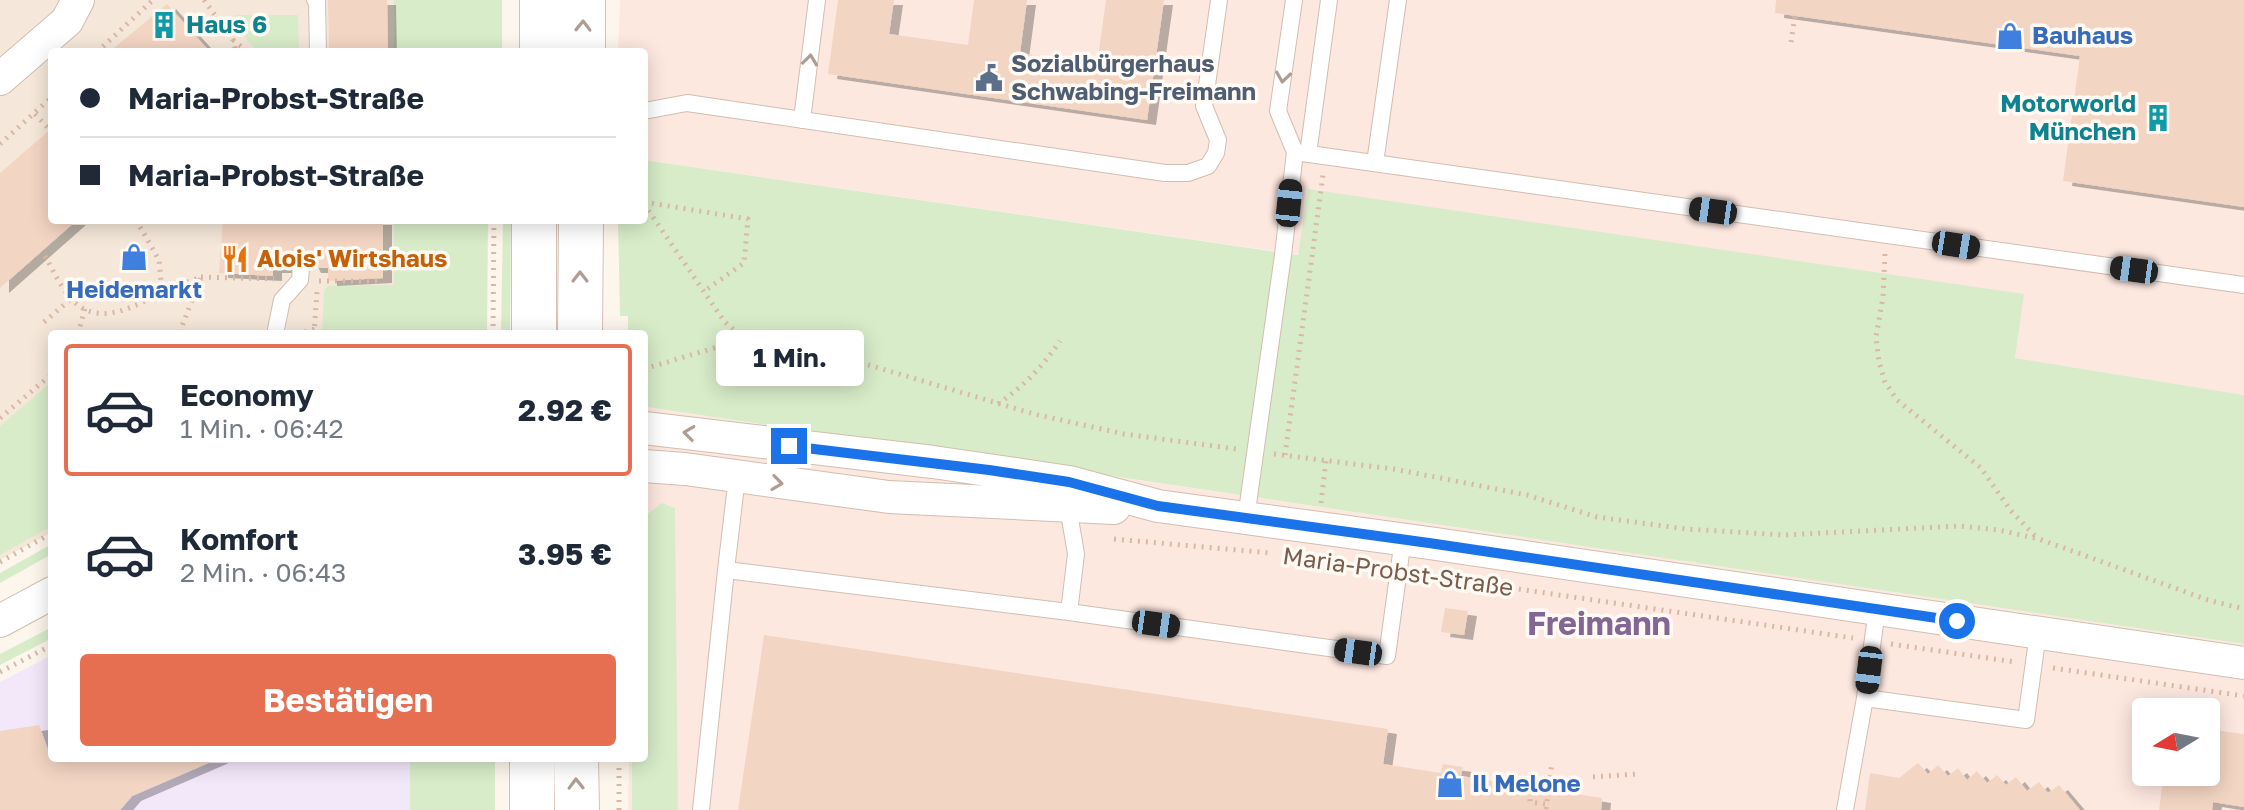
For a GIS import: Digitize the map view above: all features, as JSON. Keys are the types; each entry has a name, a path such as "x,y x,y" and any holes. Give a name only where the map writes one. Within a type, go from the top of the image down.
{"main road":[{"path":"542,0 542,48"},
{"path":"583,0 583,48"},
{"path":"534,224 534,330"},
{"path":"580,330 581,224"},
{"path":"532,762 532,810"},
{"path":"576,762 577,810"}],"street":[{"path":"0,79 67,21 78,0"},
{"name":"Maria-Probst-Straße","path":"648,428 1017,474 1069,482 1158,506 2244,663"},
{"name":"Maria-Probst-Straße","path":"648,466 1070,521 1105,508 1158,506"},
{"path":"0,621 48,595"}],"lane":[{"path":"315,0 318,48"},
{"path":"802,120 817,0"},
{"path":"648,110 687,103 1165,173 1188,173 1208,166 1216,153 1218,140 1204,106 1219,0"},
{"path":"1294,0 1278,111 1302,153"},
{"path":"1246,518 1302,153 1329,0"},
{"path":"1375,163 1398,0"},
{"path":"1302,153 2244,285"},
{"path":"276,330 282,300 300,274"},
{"path":"701,810 737,477"},
{"path":"1069,612 1076,554 1070,521"},
{"path":"726,570 1069,612 1387,656 1403,539"},
{"path":"1845,810 1877,609"},
{"path":"1865,698 2026,720 2038,633"}],"path":[{"path":"102,48 153,0"},
{"path":"204,0 233,40 243,48"},
{"path":"1791,42 1795,16"},
{"path":"233,40 235,48"},
{"path":"0,144 48,101"},
{"path":"35,114 48,128"},
{"path":"1285,455 1325,156"},
{"path":"648,204 748,219 744,263 703,292"},
{"path":"648,209 724,321 744,339"},
{"path":"138,224 159,260 162,291"},
{"path":"493,330 494,224"},
{"path":"1888,236 1876,337 1885,382 1897,400 1981,468 2011,511 2039,539"},
{"path":"45,256 79,306 99,313 137,307 162,291 201,277 300,274 318,281 380,281"},
{"path":"181,330 201,277"},
{"path":"314,330 318,281"},
{"path":"44,322 72,298"},
{"path":"79,330 85,308"},
{"path":"648,368 744,339 788,341 998,404 1124,434 1394,469 1527,495 1597,517 1686,529 1784,535 1959,526 1999,530 2039,539 2208,600 2244,609"},
{"path":"998,404 1025,385 1060,341"},
{"path":"0,418 48,378"},
{"name":"Maria-Probst-Straße","path":"1070,521 1284,555"},
{"path":"0,562 48,535"},
{"name":"Maria-Probst-Straße","path":"1398,571 2244,696"},
{"path":"0,672 48,647"},
{"path":"619,762 619,810"},
{"path":"1507,776 1529,782 1530,802 1546,806 1552,762"},
{"path":"1593,777 1637,774"}],"shaded area":[{"path":"0,0 501,0 501,48 48,48 48,224 486,224 486,330 48,330 48,534 0,560"},
{"path":"620,0 2244,0 2244,395 2015,358 648,161 648,48 618,48"},
{"path":"648,408 2244,644 2244,810 628,810 629,762 648,762"},
{"path":"48,657 48,762 410,762 410,810 0,810 0,682"}],"green space":[{"path":"394,0 502,0 502,48 394,48"},
{"path":"234,15 298,15 299,48 255,48 248,42"},
{"path":"648,161 1298,255 1308,189 2024,294 2015,358 2244,395 2244,644 648,407 648,330 628,330 628,316 620,316 618,224 648,224"},
{"path":"394,224 488,224 487,330 322,330 324,291 328,286 394,285"},
{"path":"503,224 511,224 510,330 501,330"},
{"path":"48,385 48,528 0,555 0,426"},
{"path":"662,503 675,508 678,810 632,810 632,762 648,762 648,514"},
{"path":"48,546 48,556 0,583 0,573"},
{"path":"48,629 48,640 0,665 0,654"},
{"path":"410,762 495,762 495,810 410,810"}],"building":[{"path":"328,0 387,0 388,48 329,48"},
{"path":"838,0 894,0 889,34 968,45 974,0 1027,0 1020,53 1097,64 1106,0 1164,0 1147,120 828,74"},
{"name":"Motorworld München","path":"1776,0 2244,0 2244,207 2063,181 2080,56 1775,13"},
{"name":"Haus 6","path":"167,4 206,48 114,48"},
{"path":"48,131 48,224 72,224 0,288 0,173"},
{"path":"223,224 383,224 383,278 328,281 328,268 312,268 308,260 301,257 292,261 290,268 273,268 273,276 219,273"},
{"path":"1445,608 1468,611 1464,635 1441,632"},
{"path":"764,635 1388,729 1383,764 1441,773 1443,764 1463,767 1461,776 1602,798 1601,810 738,810"},
{"path":"39,725 48,750 48,762 211,762 132,796 120,810 0,810 0,731"},
{"path":"2220,731 2244,734 2244,807 2213,802 2212,810 2159,810 2162,786 2220,786"},
{"path":"1918,763 1928,774 1938,765 1948,776 1958,768 1967,780 1977,771 1987,783 1997,775 2006,785 2016,777 2027,791 2039,782 2048,793 2059,785 2080,810 1865,810 1870,773 1899,778"}],"place":[{"name":"Haus 6","path":"164,25"},
{"name":"Bauhaus","path":"2010,36"},
{"name":"Sozialbürgerhaus Schwabing-Freimann","path":"989,78"},
{"name":"Motorworld München","path":"2158,118"},
{"name":"Heidemarkt","path":"134,257"},
{"name":"Alois' Wirtshaus","path":"235,259"},
{"name":"Il Melone","path":"1450,784"}],"district":[{"name":"Freimann","path":"1599,624"}],"route":[{"path":"789,446 989,470 1069,482 1158,506 1957,621"}]}
